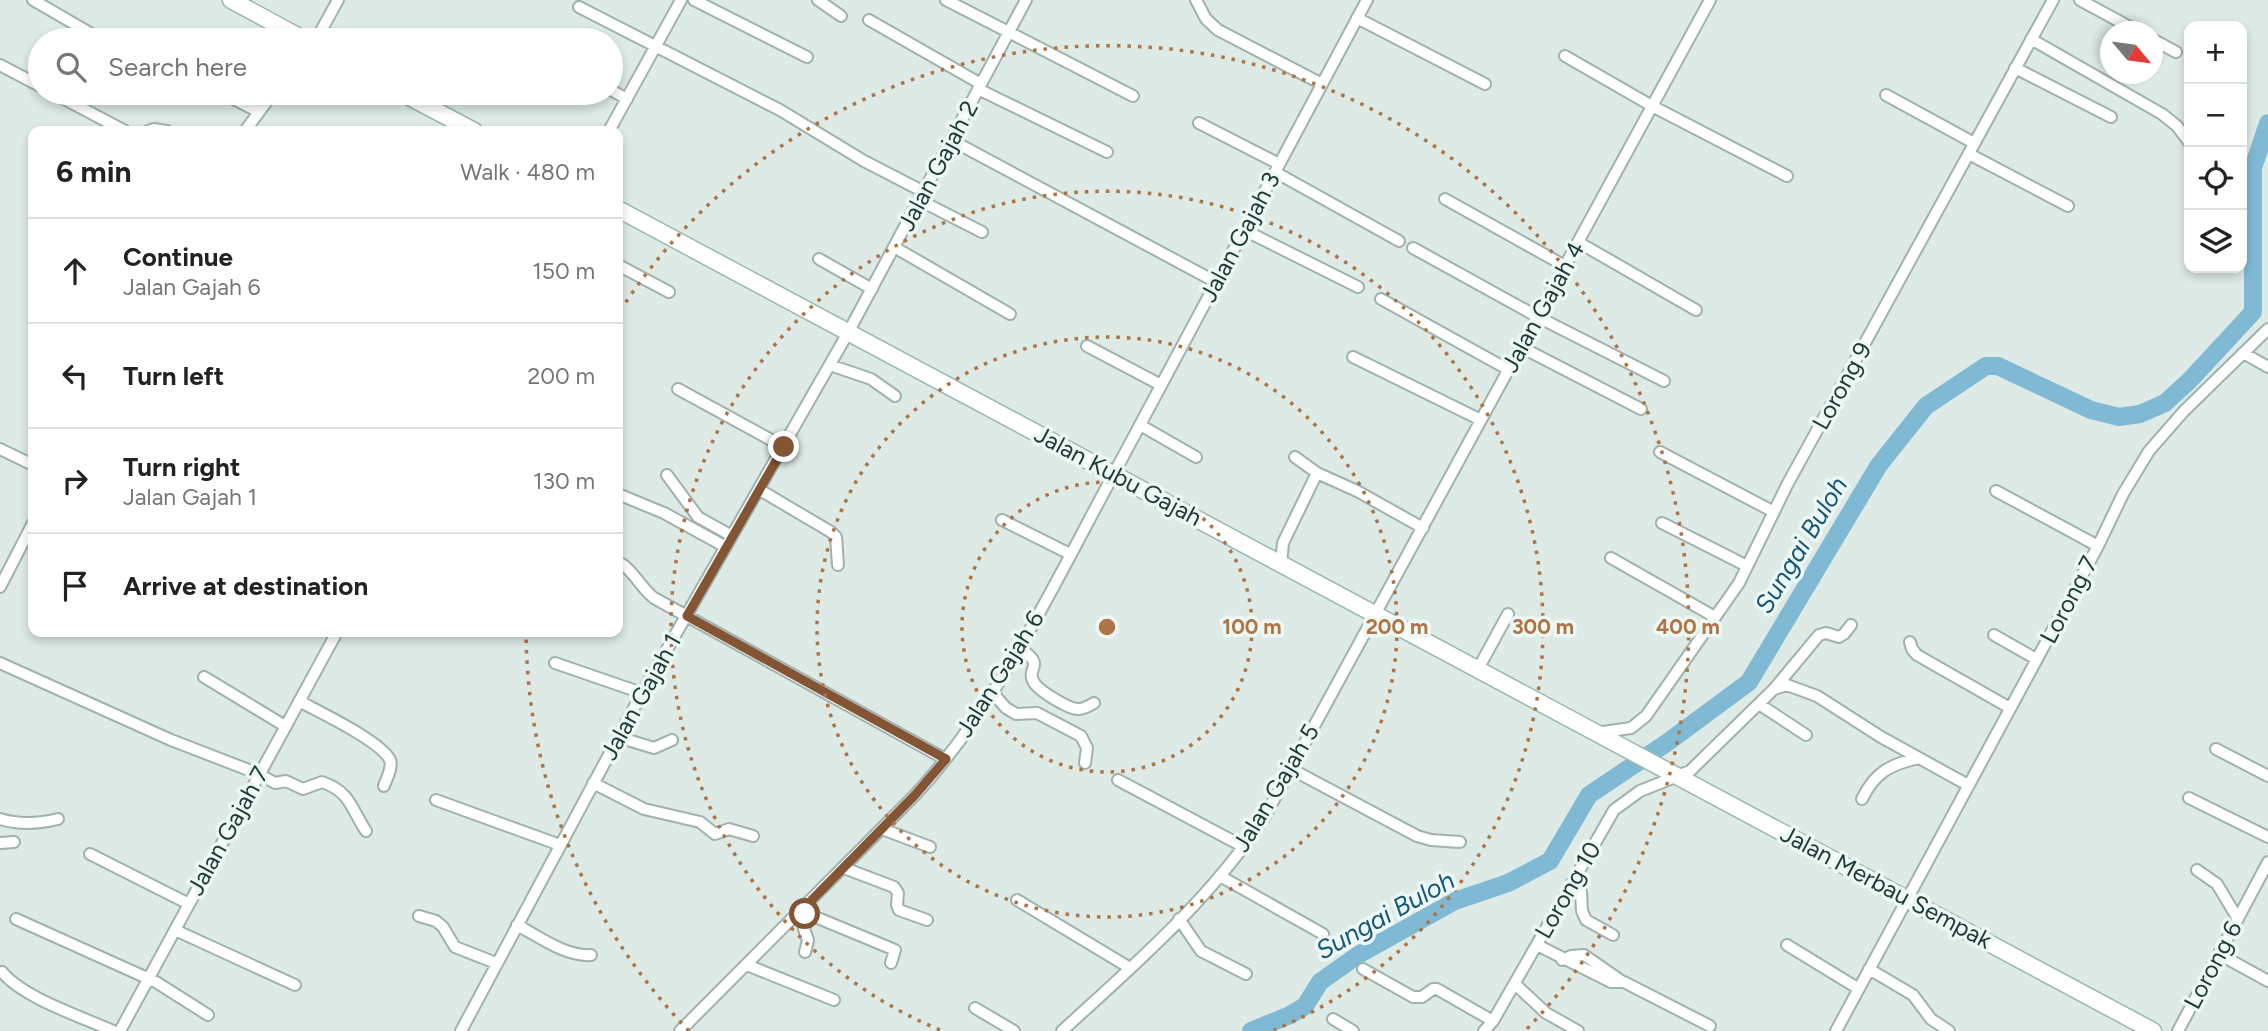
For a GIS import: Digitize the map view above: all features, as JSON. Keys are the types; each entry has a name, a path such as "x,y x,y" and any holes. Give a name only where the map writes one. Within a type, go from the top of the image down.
{"street":[{"path":"33,0 81,28"},
{"path":"232,0 283,28"},
{"path":"323,28 338,0"},
{"path":"613,126 681,0"},
{"path":"694,0 807,57"},
{"path":"818,0 841,16"},
{"path":"946,0 1133,96"},
{"name":"Jalan Gajah 2","path":"849,331 1026,0"},
{"path":"1196,0 1206,19 1218,30 1322,84"},
{"name":"Jalan Gajah 3","path":"1113,474 1367,0"},
{"name":"Jalan Gajah 4","path":"1376,614 1710,0"},
{"name":"Lorong 9","path":"1596,733 1622,730 1639,724 1739,583 1774,512 2053,0"},
{"path":"2080,0 2119,21"},
{"path":"579,7 619,28"},
{"path":"1357,18 1485,84"},
{"path":"869,20 980,87 1107,152"},
{"path":"623,30 780,110 982,232"},
{"path":"2031,39 2162,114 2184,135"},
{"path":"2163,44 2176,51"},
{"path":"1564,56 1652,106 1787,176"},
{"path":"0,65 28,80"},
{"path":"2015,68 2112,117"},
{"path":"1886,94 2068,206"},
{"path":"623,97 627,99"},
{"path":"76,105 116,126"},
{"path":"245,105 259,112"},
{"path":"249,126 264,105"},
{"path":"424,105 462,126"},
{"path":"1199,123 1399,241"},
{"path":"951,140 1216,282"},
{"path":"1445,199 1565,266"},
{"name":"Jalan Kubu Gajah","path":"623,212 1618,744"},
{"path":"1244,230 1358,287"},
{"path":"1578,242 1696,310"},
{"path":"894,247 1010,314"},
{"path":"1413,248 1538,317 1664,381"},
{"path":"819,259 872,289"},
{"path":"623,268 669,292"},
{"path":"1381,299 1509,370"},
{"name":"Lorong 7","path":"1836,1031 2098,546 2123,494 2149,451 2185,411 2268,329"},
{"name":"Jalan Gajah 1","path":"461,1031 642,693 849,331"},
{"path":"1087,346 1161,385"},
{"path":"1521,347 1641,409"},
{"path":"2243,353 2268,367"},
{"path":"1353,358 1481,421"},
{"path":"830,365 871,379 895,396"},
{"path":"678,389 784,447"},
{"path":"1140,425 1196,457"},
{"path":"0,449 28,463"},
{"path":"1660,452 1774,512"},
{"path":"1295,457 1317,473 1349,486 1423,528"},
{"path":"1281,564 1283,543 1317,473"},
{"name":"Jalan Gajah 6","path":"680,1031 803,912 935,774 1019,648 1113,474"},
{"path":"667,475 698,517 729,542"},
{"path":"760,490 831,532 836,537 838,565"},
{"path":"1996,491 2098,546"},
{"path":"623,496 729,542"},
{"path":"1002,520 1070,554"},
{"path":"1662,523 1747,566"},
{"path":"0,586 28,533"},
{"path":"1611,558 1715,617"},
{"path":"623,565 648,593 946,759"},
{"name":"Jalan Gajah 5","path":"1062,1031 1179,919 1244,848 1291,769 1376,614"},
{"path":"1478,669 1508,614"},
{"name":"Lorong 10","path":"1484,1031 1515,984 1614,810 1640,791 1673,774 1690,771 1774,689 1819,635 1826,633 1839,637 1851,625"},
{"path":"1994,635 2036,659"},
{"name":"Jalan Gajah 7","path":"120,1031 334,637"},
{"path":"1910,642 1917,655 2010,708"},
{"path":"1019,648 1032,656 1035,663 1032,674 1034,683 1046,694 1074,709 1094,703"},
{"path":"0,663 171,740 259,774 275,783 286,781 303,789 323,782 331,785 342,791 351,802 366,831"},
{"path":"555,663 642,693"},
{"path":"204,677 285,726"},
{"path":"1774,689 1787,685 1817,696 1881,737 1968,785"},
{"path":"991,691 1006,708 1016,714 1037,713 1081,736 1087,748 1085,763"},
{"path":"299,701 378,747 390,760 391,766 384,786"},
{"path":"1759,704 1805,735"},
{"path":"618,737 654,748 672,740"},
{"name":"Jalan Merbau Sempak","path":"1618,744 2153,1031"},
{"path":"2216,749 2268,776"},
{"path":"1862,799 1868,786 1893,764 1919,758"},
{"path":"1291,769 1417,836 1431,841 1460,842"},
{"path":"1118,780 1244,848"},
{"path":"593,783 644,809 700,822 715,834 729,829 753,836"},
{"path":"2189,798 2268,837"},
{"path":"436,800 559,845"},
{"path":"0,819 15,823 58,819"},
{"path":"881,830 930,848"},
{"path":"0,842 15,842"},
{"path":"90,854 189,904"},
{"name":"Lorong 6","path":"2178,1031 2268,862"},
{"path":"844,867 894,887 898,893 899,910 927,920"},
{"path":"2197,870 2217,884 2238,919"},
{"path":"1220,876 1323,934"},
{"path":"1572,883 1581,892 1582,911 1586,920 1613,935"},
{"path":"1017,900 1130,968"},
{"path":"803,912 808,940 805,952"},
{"path":"803,912 895,950 891,963"},
{"path":"419,916 436,921 443,927 455,947 496,963"},
{"path":"16,919 156,982 208,1015"},
{"path":"1179,919 1202,951 1246,974"},
{"path":"517,925 570,952 580,956 591,955"},
{"path":"175,930 295,985"},
{"path":"1536,945 1562,960 1584,955 1624,982 1710,1027"},
{"path":"1787,945 1859,989"},
{"path":"2219,954 2268,981"},
{"path":"747,965 834,1000"},
{"path":"1363,969 1413,997 1422,997 1437,989 1493,1021"},
{"path":"1869,969 1913,995 1931,1019 1950,1031"},
{"path":"2,972 16,985 32,994 113,1031"},
{"path":"1515,984 1546,1013 1578,1031"},
{"path":"975,1007 1014,1031"},
{"path":"1333,1019 1353,1031"}],"waterway":[{"name":"Sungai Buloh","path":"1251,1031 1305,1006 1320,982 1358,955 1455,901 1508,883 1550,861 1589,795 1668,742 1749,682 1879,465 1926,406 1986,366 1998,366 2091,410 2119,417 2140,414 2165,403 2253,312 2253,168 2268,123"}],"route":[{"path":"784,447 687,616 946,759 915,795 801,911 805,914"}]}
